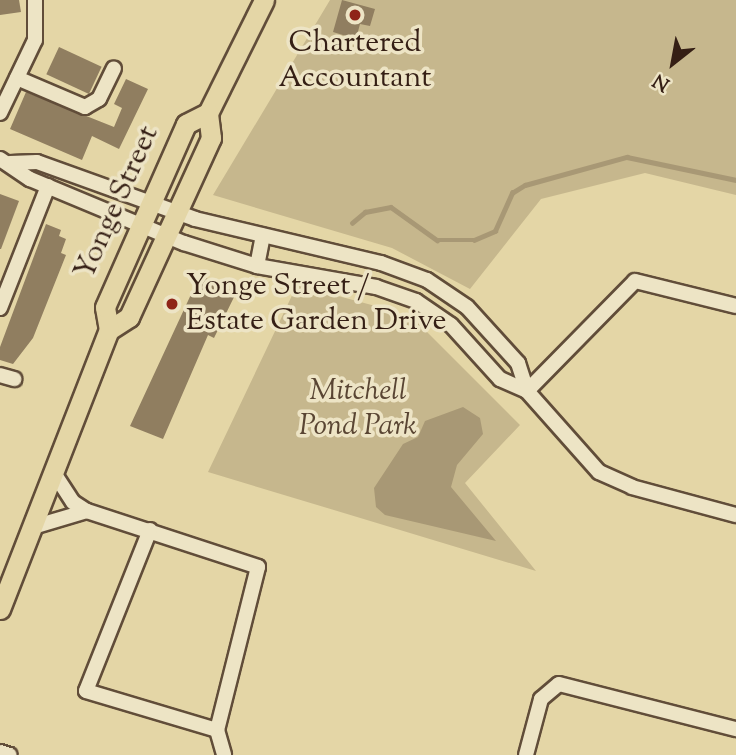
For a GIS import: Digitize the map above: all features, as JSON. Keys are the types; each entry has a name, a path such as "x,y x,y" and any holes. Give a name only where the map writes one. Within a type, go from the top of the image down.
{"main road":[{"name":"Yonge Street","path":"109,330 129,317 211,138 208,113 264,0"},
{"name":"Yonge Street","path":"0,609 109,330 105,307 186,124 208,113"}],"street":[{"path":"0,113 36,37 35,0"},
{"path":"17,78 85,107 100,97 114,68"},
{"path":"5,161 37,162 175,212 380,263 427,280 467,307 518,363 527,391 599,472 650,493 736,515"},
{"path":"5,161 48,186 165,235 257,266 376,287 416,301 451,325 500,379 527,391"},
{"path":"0,308 48,186"},
{"path":"257,266 263,236"},
{"path":"527,391 635,281 736,306"},
{"path":"54,473 73,502 88,511 258,566 216,730 224,755"},
{"path":"33,527 88,511"},
{"path":"150,530 86,691 216,730"},
{"path":"526,755 541,699 559,684 736,729"},
{"path":"0,752 10,755"}],"green space":[{"path":"330,0 736,0 736,195 645,173 541,199 470,289 392,248 213,195"},
{"name":"Mitchell Pond Park","path":"297,285 394,311 419,324 520,425 465,483 536,571 208,472"}],"shaded area":[{"path":"463,407 480,418 483,434 457,465 451,487 496,541 385,515 376,507 374,488 403,444 418,437 425,421"}],"building":[{"path":"0,0 19,0 21,12 0,15"},
{"path":"342,0 375,9 370,26 360,24 356,39 333,32"},
{"path":"59,47 102,67 89,94 46,74"},
{"path":"126,79 148,89 119,149 92,136 82,160 10,129 26,92 114,127 122,108 114,104"},
{"path":"0,194 19,201 1,249 0,249"},
{"path":"46,224 61,230 59,236 66,239 61,253 66,255 33,338 13,364 0,360 0,347"},
{"path":"200,275 236,293 214,338 208,335 163,439 130,426"}],"waterway":[{"path":"352,223 365,212 391,207 437,240 474,240 495,231 512,193 525,185 627,157 736,180"}],"place":[{"name":"Chartered Accountant","path":"355,15"},
{"name":"Yonge Street / Estate Garden Drive","path":"172,304"}]}
